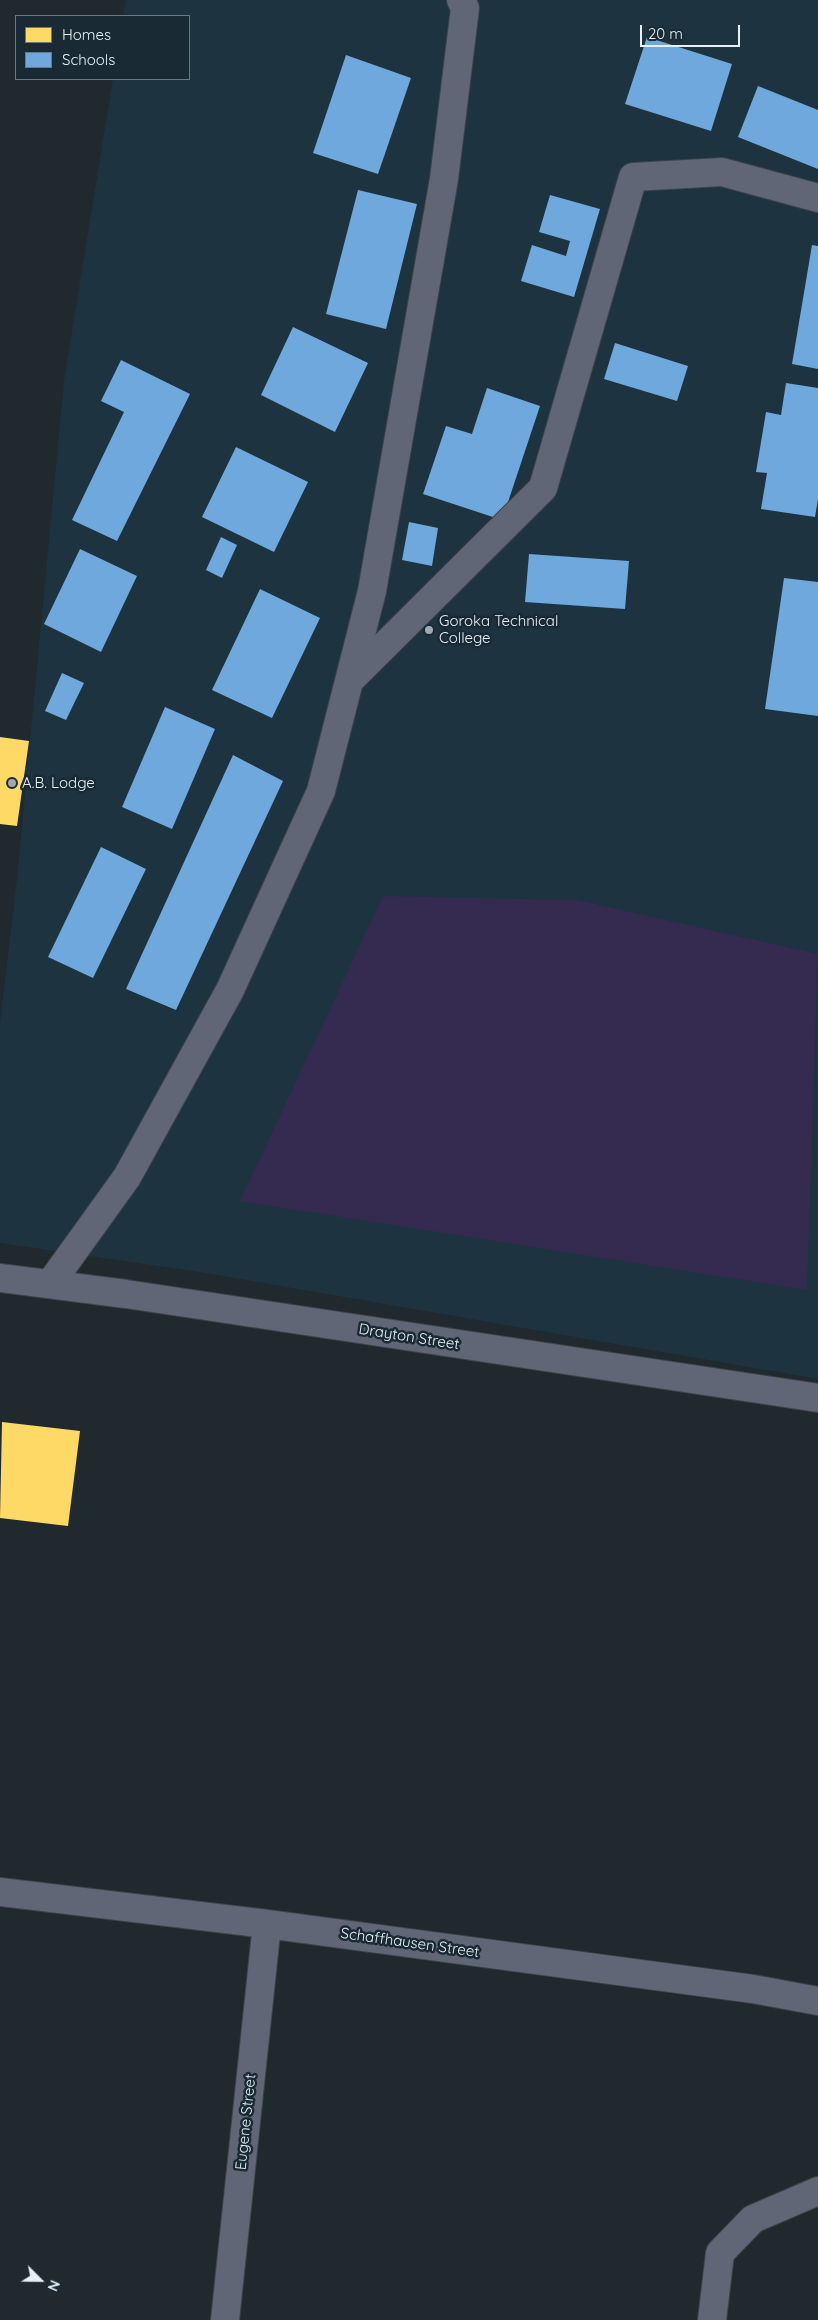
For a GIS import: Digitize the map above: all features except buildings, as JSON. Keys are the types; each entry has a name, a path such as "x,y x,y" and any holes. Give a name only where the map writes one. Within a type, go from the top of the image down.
{"street":[{"path":"50,1284 127,1176 230,990 321,791 372,591 444,179 465,8 461,0"},
{"path":"349,681 543,488 633,177 722,172 818,198"},
{"name":"Drayton Street","path":"0,1278 818,1398"},
{"name":"Schaffhausen Street","path":"0,1892 267,1924 752,1988 818,2001"},
{"name":"Eugene Street","path":"225,2320 267,1924"},
{"path":"712,2320 720,2252 753,2219 818,2191"}],"shaded area":[{"name":"Goroka Technical College","path":"126,0 818,0 818,1379 200,1272 0,1243 0,1022 17,879 64,381 113,80 190,80 190,15 123,15"},
{"path":"383,896 577,900 818,954 807,1290 240,1201"}],"place":[{"name":"Goroka Technical College","path":"429,630"},
{"name":"A.B. Lodge","path":"12,783"}]}
